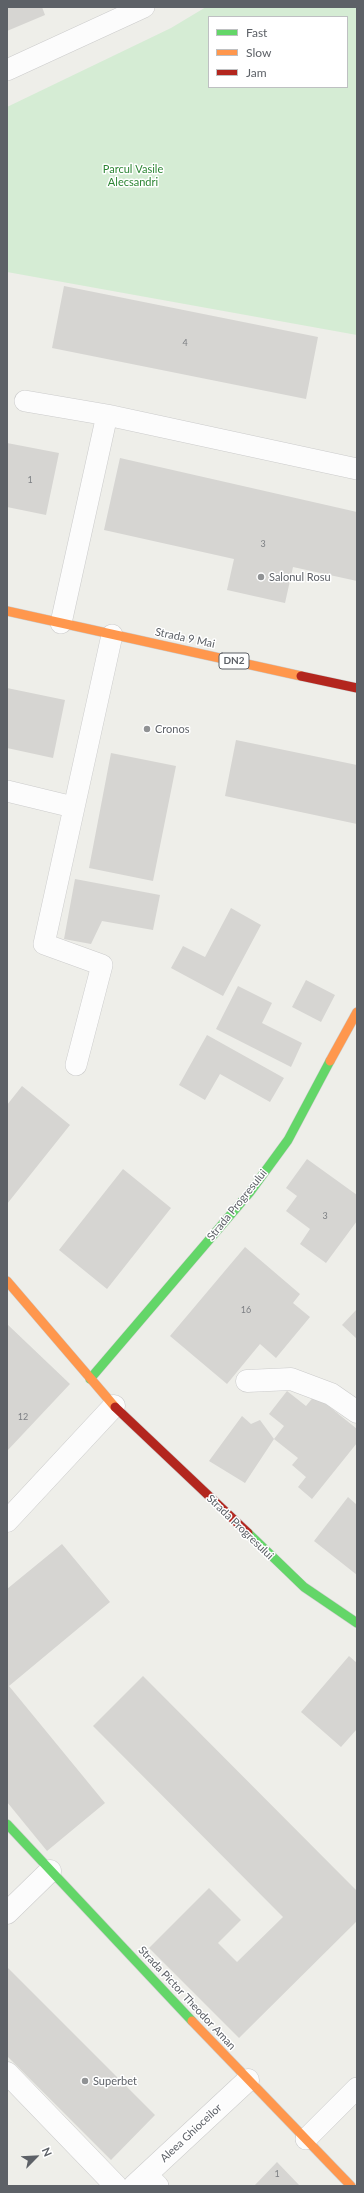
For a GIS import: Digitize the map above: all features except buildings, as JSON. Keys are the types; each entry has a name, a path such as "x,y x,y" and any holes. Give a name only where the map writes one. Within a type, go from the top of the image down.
{"street":[{"name":"Strada 9 Mai","path":"7,611 357,688"},
{"name":"Strada Progresului","path":"90,1379 250,1192 288,1140 357,1012"},
{"name":"Strada Progresului","path":"7,1281 114,1406 304,1587 357,1623"},
{"path":"247,1381 291,1378 331,1394 357,1412"},
{"path":"7,1521 114,1406"},
{"name":"Strada Pictor Theodor Aman","path":"7,1824 248,2080 351,2186"},
{"path":"7,1913 50,1871"},
{"path":"7,2073 116,2186"},
{"name":"Aleea Ghioceilor","path":"146,2182 248,2080"}],"lane":[{"path":"7,70 144,7"},
{"path":"25,401 107,415 357,469"},
{"path":"61,623 107,415"},
{"path":"76,1065 102,965 44,944 112,634"},
{"path":"7,791 73,807"},
{"path":"306,2139 357,2088"}],"green space":[{"name":"Parcul Vasile Alecsandri","path":"206,7 357,7 357,335 7,272 7,107 171,28"}],"traffic: fast":[{"path":"90,1379 250,1192 288,1140 330,1061"},
{"path":"248,1533 304,1587 357,1623"},
{"path":"7,1824 192,2021"}],"traffic: slow":[{"path":"7,611 301,676"},
{"path":"330,1061 357,1012"},
{"path":"7,1281 115,1407"},
{"path":"192,2021 351,2186"}],"traffic: jam":[{"path":"301,676 357,688"},
{"path":"115,1407 248,1533"}],"place":[{"name":"Salonul Rosu","path":"261,577"},
{"name":"Cronos","path":"147,729"},
{"name":"Superbet","path":"85,2081"}]}
